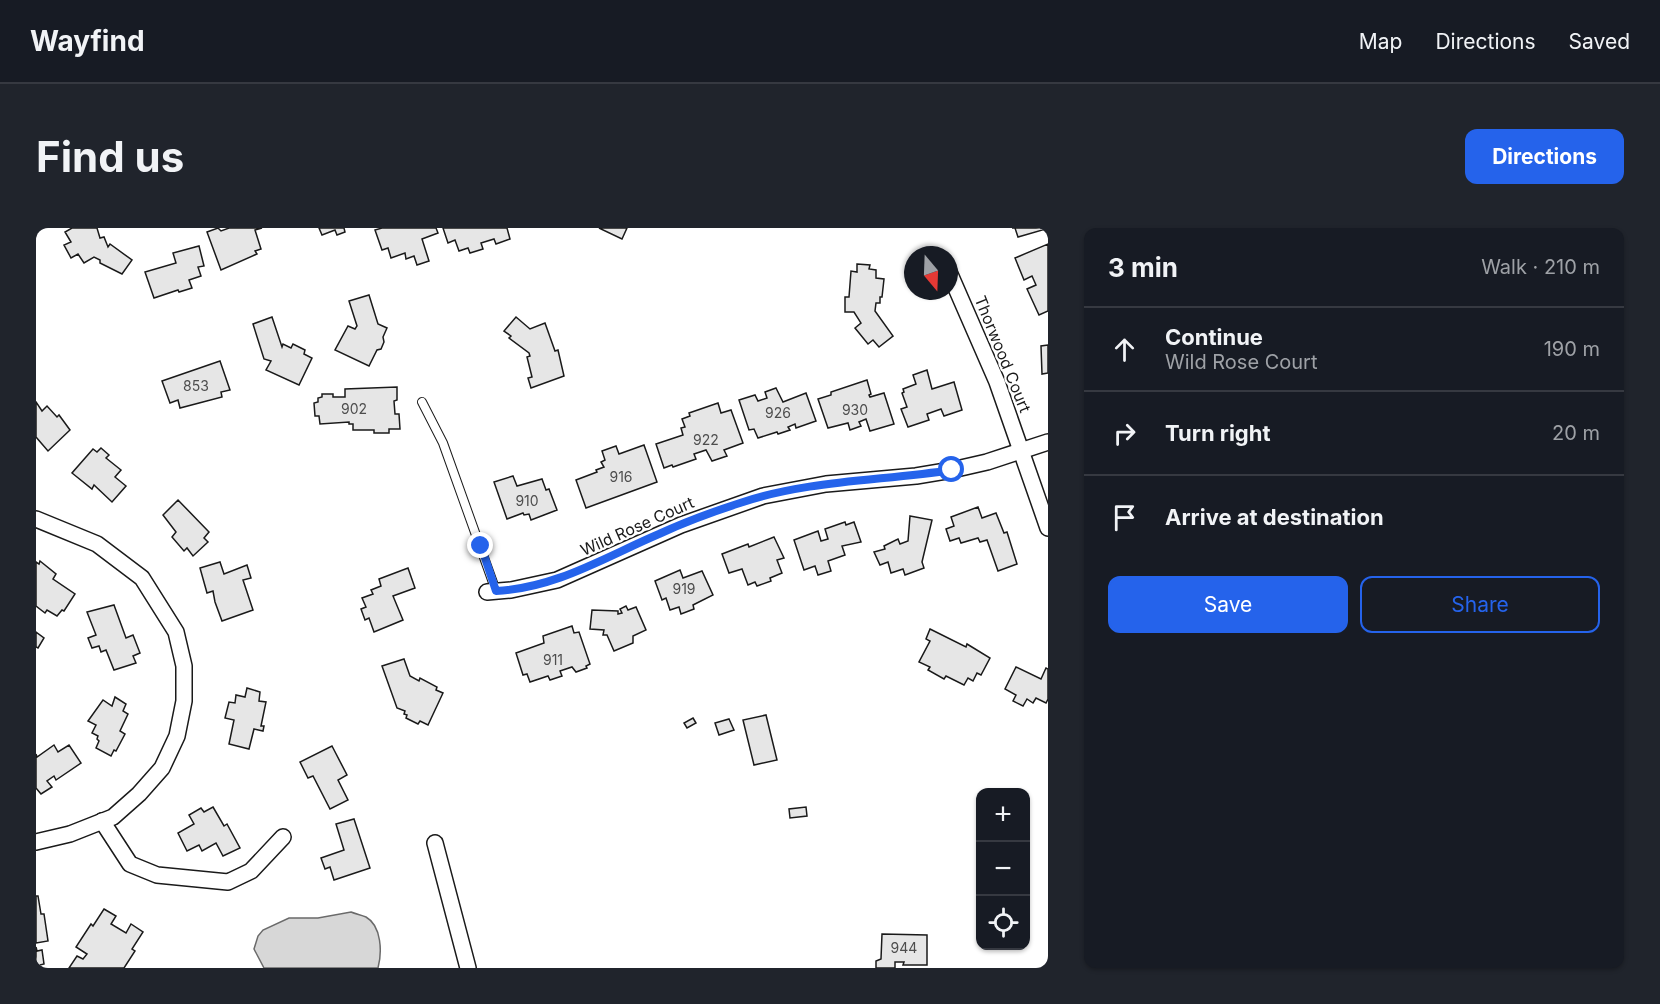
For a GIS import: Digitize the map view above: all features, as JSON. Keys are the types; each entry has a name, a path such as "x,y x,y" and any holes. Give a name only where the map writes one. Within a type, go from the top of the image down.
{"street":[{"name":"Thorwood Court","path":"958,292 980,340 1048,528"},
{"name":"Wild Rose Court","path":"491,592 557,580 674,528 763,496 826,484 916,476 952,470 1048,442"},
{"path":"36,519 97,544 142,578 176,632 184,666 184,701 177,736 162,768 140,794 112,817 70,834 36,842"},
{"path":"102,821 130,864 157,875 228,882 251,871 283,837"},
{"path":"435,843 468,968"}],"lane":[{"path":"422,402 443,443 491,592"}],"shaded area":[{"path":"351,912 366,917 378,933 380,955 378,968 264,968 254,949 258,936 263,930 289,918 318,918"}],"building":[{"path":"72,228 97,228 100,238 104,237 108,247 110,244 132,260 122,274 100,263 100,260 94,257 84,263 78,254 71,258 64,245 71,242 65,232"},
{"path":"218,228 221,231 229,228 262,228 255,230 261,249 255,251 257,254 221,270 207,232"},
{"path":"319,228 344,228 345,232 337,235 335,230 322,235"},
{"path":"436,228 438,233 422,239 429,261 417,265 414,256 406,259 405,253 391,258 388,248 382,250 375,230"},
{"path":"443,228 507,228 510,239 496,244 494,239 481,243 483,249 470,253 468,248 459,251 455,240 448,243"},
{"path":"599,228 627,228 622,239"},
{"path":"1015,228 1045,228 1046,229 1018,237"},
{"path":"1048,244 1048,311 1039,315 1027,289 1036,285 1032,276 1024,280 1015,258"},
{"path":"199,246 204,266 198,267 201,276 189,280 192,288 154,298 145,272 176,263 173,253"},
{"path":"857,264 870,265 869,269 876,270 876,278 884,279 882,297 880,297 880,303 876,303 875,311 893,336 879,347 873,340 868,344 855,328 861,323 854,312 845,312 845,297 849,297 851,271 857,272"},
{"path":"369,295 378,324 387,328 381,349 377,350 369,366 335,350 348,326 355,329 357,326 349,301"},
{"path":"272,317 282,347 283,344 291,348 293,344 305,350 304,354 312,358 299,385 266,370 271,361 264,359 253,324"},
{"path":"516,317 530,329 545,323 555,351 558,350 564,376 531,388 528,378 532,377 527,357 530,356 529,353 509,338 511,336 504,331"},
{"path":"1048,345 1048,373 1042,374 1041,346"},
{"path":"220,361 230,390 221,392 222,397 180,408 178,400 170,403 162,381"},
{"path":"927,370 932,389 954,382 962,410 944,416 941,409 927,414 929,420 908,427 901,409 907,407 902,393 903,389 916,384 913,375"},
{"path":"867,380 870,397 884,393 894,424 870,431 866,419 859,422 861,426 850,430 848,423 828,428 818,399 831,395 831,392"},
{"path":"397,387 397,400 394,401 395,414 399,414 400,429 389,429 389,433 353,430 353,424 349,422 320,424 319,416 315,416 314,403 318,402 322,394 345,397 345,389"},
{"path":"776,388 783,402 806,393 816,421 796,428 795,424 788,427 790,430 758,438 754,429 749,430 739,400 755,395 758,401 767,398 765,392"},
{"path":"36,402 42,411 47,406 57,417 59,415 70,430 48,451 36,437"},
{"path":"718,403 721,413 731,410 743,443 724,450 727,456 712,461 706,450 694,454 696,459 664,468 656,444 683,435 681,428 685,427 682,419 690,416 689,413"},
{"path":"644,445 657,482 586,508 576,480 604,467 601,462 605,460 602,451 616,446 619,454"},
{"path":"101,448 109,455 106,458 121,470 115,477 126,486 112,502 94,485 92,489 72,473 93,449 97,452"},
{"path":"513,476 517,486 542,479 546,490 549,489 557,510 531,520 529,514 524,515 523,513 507,519 494,482"},
{"path":"178,500 209,532 204,538 208,542 193,556 187,548 184,551 172,537 176,532 163,515"},
{"path":"978,507 982,518 996,513 1004,533 1007,532 1017,564 998,571 987,540 980,542 978,538 961,543 959,538 950,541 946,529 954,526 951,517"},
{"path":"910,516 932,520 922,562 924,568 905,575 903,569 891,573 888,562 880,565 874,552 885,549 884,546 898,539 900,544 908,541"},
{"path":"845,522 846,525 854,522 861,542 842,546 845,555 828,561 831,571 818,575 815,566 804,570 794,540 818,531 821,541 828,539 825,529"},
{"path":"774,537 784,558 777,560 782,573 770,578 771,581 757,586 755,582 748,585 742,569 729,573 722,554"},
{"path":"40,561 56,574 53,579 75,594 64,611 62,610 57,616 47,610 45,613 36,606 36,562 39,564"},
{"path":"220,562 224,574 247,565 251,578 243,580 253,610 222,621 213,591 207,593 200,568"},
{"path":"408,568 415,588 393,596 403,620 374,632 369,618 365,620 361,609 366,607 362,598 373,594 371,590 381,586 379,579"},
{"path":"680,570 683,578 702,571 713,595 693,605 694,609 681,614 679,607 670,610 666,598 662,600 655,581"},
{"path":"114,605 126,638 133,635 140,653 133,656 136,663 114,670 106,650 101,652 99,646 92,648 88,638 96,635 87,612"},
{"path":"626,606 628,610 636,607 646,630 633,636 633,643 614,651 607,635 603,635 604,630 590,629 592,610 618,611 618,614 622,613 620,609"},
{"path":"572,626 574,633 579,632 590,664 586,666 587,668 576,672 572,667 560,671 562,676 550,680 548,676 530,682 527,674 523,675 516,653 544,643 543,636"},
{"path":"930,629 966,647 967,644 990,658 981,675 977,673 973,681 968,678 964,685 946,676 944,679 928,670 930,667 919,662 930,641 926,639"},
{"path":"36,632 44,638 38,648 36,647"},
{"path":"404,659 410,676 419,681 420,678 443,693 428,725 420,721 418,724 406,718 405,711 397,708 382,666"},
{"path":"1016,667 1041,679 1046,668 1048,669 1046,703 1036,698 1033,703 1027,699 1023,706 1013,701 1016,695 1005,689"},
{"path":"247,688 260,692 259,701 266,702 261,726 264,726 263,731 254,729 249,749 229,744 234,720 225,718 229,702 235,703 236,695 245,697"},
{"path":"115,697 126,704 123,711 128,714 120,731 125,734 111,756 96,748 99,741 98,736 92,733 96,725 88,721 103,700 112,706"},
{"path":"766,715 777,760 754,765 743,720"},
{"path":"693,718 696,723 687,728 684,723"},
{"path":"729,719 734,730 719,735 715,723"},
{"path":"54,745 58,752 69,745 81,763 56,780 54,776 47,781 52,787 41,794 36,788 36,754 37,757"},
{"path":"332,746 347,775 338,780 348,800 330,809 313,776 308,778 300,762"},
{"path":"213,807 224,826 227,824 240,848 223,856 216,843 202,851 199,845 187,851 178,833 194,824 189,815 201,808 204,812"},
{"path":"806,807 807,816 790,818 789,809"},
{"path":"354,819 370,868 334,880 330,867 325,869 321,858 344,850 336,824"},
{"path":"36,896 38,896 41,914 44,914 48,941 36,943"},
{"path":"104,909 116,916 111,924 126,933 131,924 143,932 132,949 135,951 124,968 69,968 77,956 83,959 87,954 76,947"},
{"path":"882,934 927,935 927,965 903,965 904,962 895,962 895,968 876,968 876,961 881,959"},
{"path":"36,947 37,951 42,950 44,964 36,966"}],"route":[{"path":"481,546 496,591 511,590 557,580 658,534 763,496 826,484 916,476 952,470"}]}
